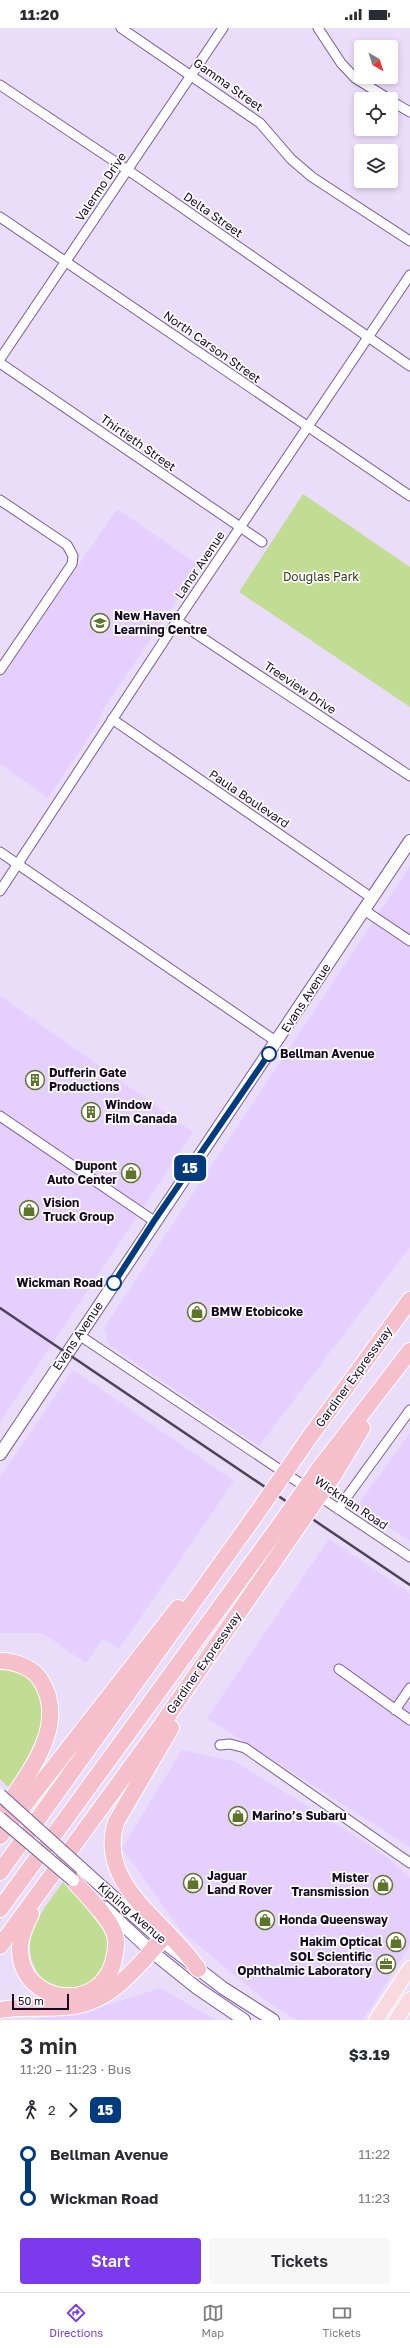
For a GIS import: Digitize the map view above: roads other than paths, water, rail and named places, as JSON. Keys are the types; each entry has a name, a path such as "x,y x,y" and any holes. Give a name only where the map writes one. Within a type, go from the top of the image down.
{"highway":[{"name":"Gardiner Expressway","path":"0,1872 257,1513 311,1435 410,1300"},
{"name":"Gardiner Expressway","path":"0,1910 286,1530 410,1351"},
{"name":"Gardiner Expressway","path":"0,1836 161,1627 257,1513"},
{"name":"Gardiner Expressway","path":"0,1946 220,1642 286,1530"},
{"path":"198,1969 186,1951 152,1917 123,1882 116,1866 111,1843 113,1831 119,1815 220,1642"},
{"path":"0,1661 20,1664 38,1676 50,1700 51,1712 49,1731 44,1744 0,1817"},
{"path":"45,1883 24,1929 20,1948 20,1957 24,1967 36,1984 50,1994 69,1997 87,1992 106,1979 113,1966 116,1951 116,1941 111,1927 77,1874"},
{"path":"0,2010 82,2006 113,1991 156,1945"}],"main road":[{"name":"Evans Avenue","path":"0,1454 154,1221 277,1042 410,841"},
{"name":"Kipling Avenue","path":"0,1795 77,1874 156,1945 197,1988 244,2020"},
{"name":"Kipling Avenue","path":"0,1817 77,1874"},
{"name":"Kipling Avenue","path":"156,1945 198,1969 223,1988 273,2020"},
{"path":"376,2020 410,1968"},
{"path":"396,2020 410,1999"}],"street":[{"name":"Gamma Street","path":"121,28 192,75 260,123 291,159 312,177 410,241"},
{"name":"Valermo Drive","path":"0,359 223,28"},
{"path":"318,28 341,63 355,78 377,92"},
{"name":"Delta Street","path":"0,85 410,366"},
{"path":"398,105 410,112"},
{"name":"North Carson Street","path":"0,217 410,496"},
{"name":"Lanor Avenue","path":"0,891 112,719 410,275"},
{"name":"Thirtieth Street","path":"0,363 262,542"},
{"path":"0,670 72,564 72,551 67,545 1,503"},
{"name":"Treeview Drive","path":"178,621 410,776"},
{"name":"Paula Boulevard","path":"112,719 372,898"},
{"path":"0,852 277,1042"},
{"path":"364,910 410,941"},
{"path":"0,1116 154,1221"},
{"name":"Wickman Road","path":"79,1335 410,1557"},
{"path":"338,1509 410,1410"},
{"path":"339,1669 410,1720"},
{"path":"395,1710 410,1688"},
{"path":"220,1745 230,1744 245,1748 410,1863"}],"railway":[{"path":"0,1308 410,1585"}],"place":[{"name":"New Haven Learning Centre","path":"100,623"},
{"name":"Bellman Avenue","path":"269,1054"},
{"name":"Dufferin Gate Productions","path":"35,1080"},
{"name":"Window Film Canada","path":"91,1112"},
{"name":"Dupont Auto Center","path":"131,1173"},
{"name":"Vision Truck Group","path":"29,1210"},
{"name":"Wickman Road","path":"114,1283"},
{"name":"BMW Etobicoke","path":"197,1312"},
{"name":"Marino’s Subaru","path":"238,1816"},
{"name":"Jaguar Land Rover","path":"193,1883"},
{"name":"Mister Transmission","path":"383,1885"},
{"name":"Honda Queensway","path":"265,1920"},
{"name":"Hakim Optical","path":"396,1942"},
{"name":"SOL Scientific Ophthalmic Laboratory","path":"386,1964"}],"park label":[{"name":"Douglas Park","path":"321,577"}]}
